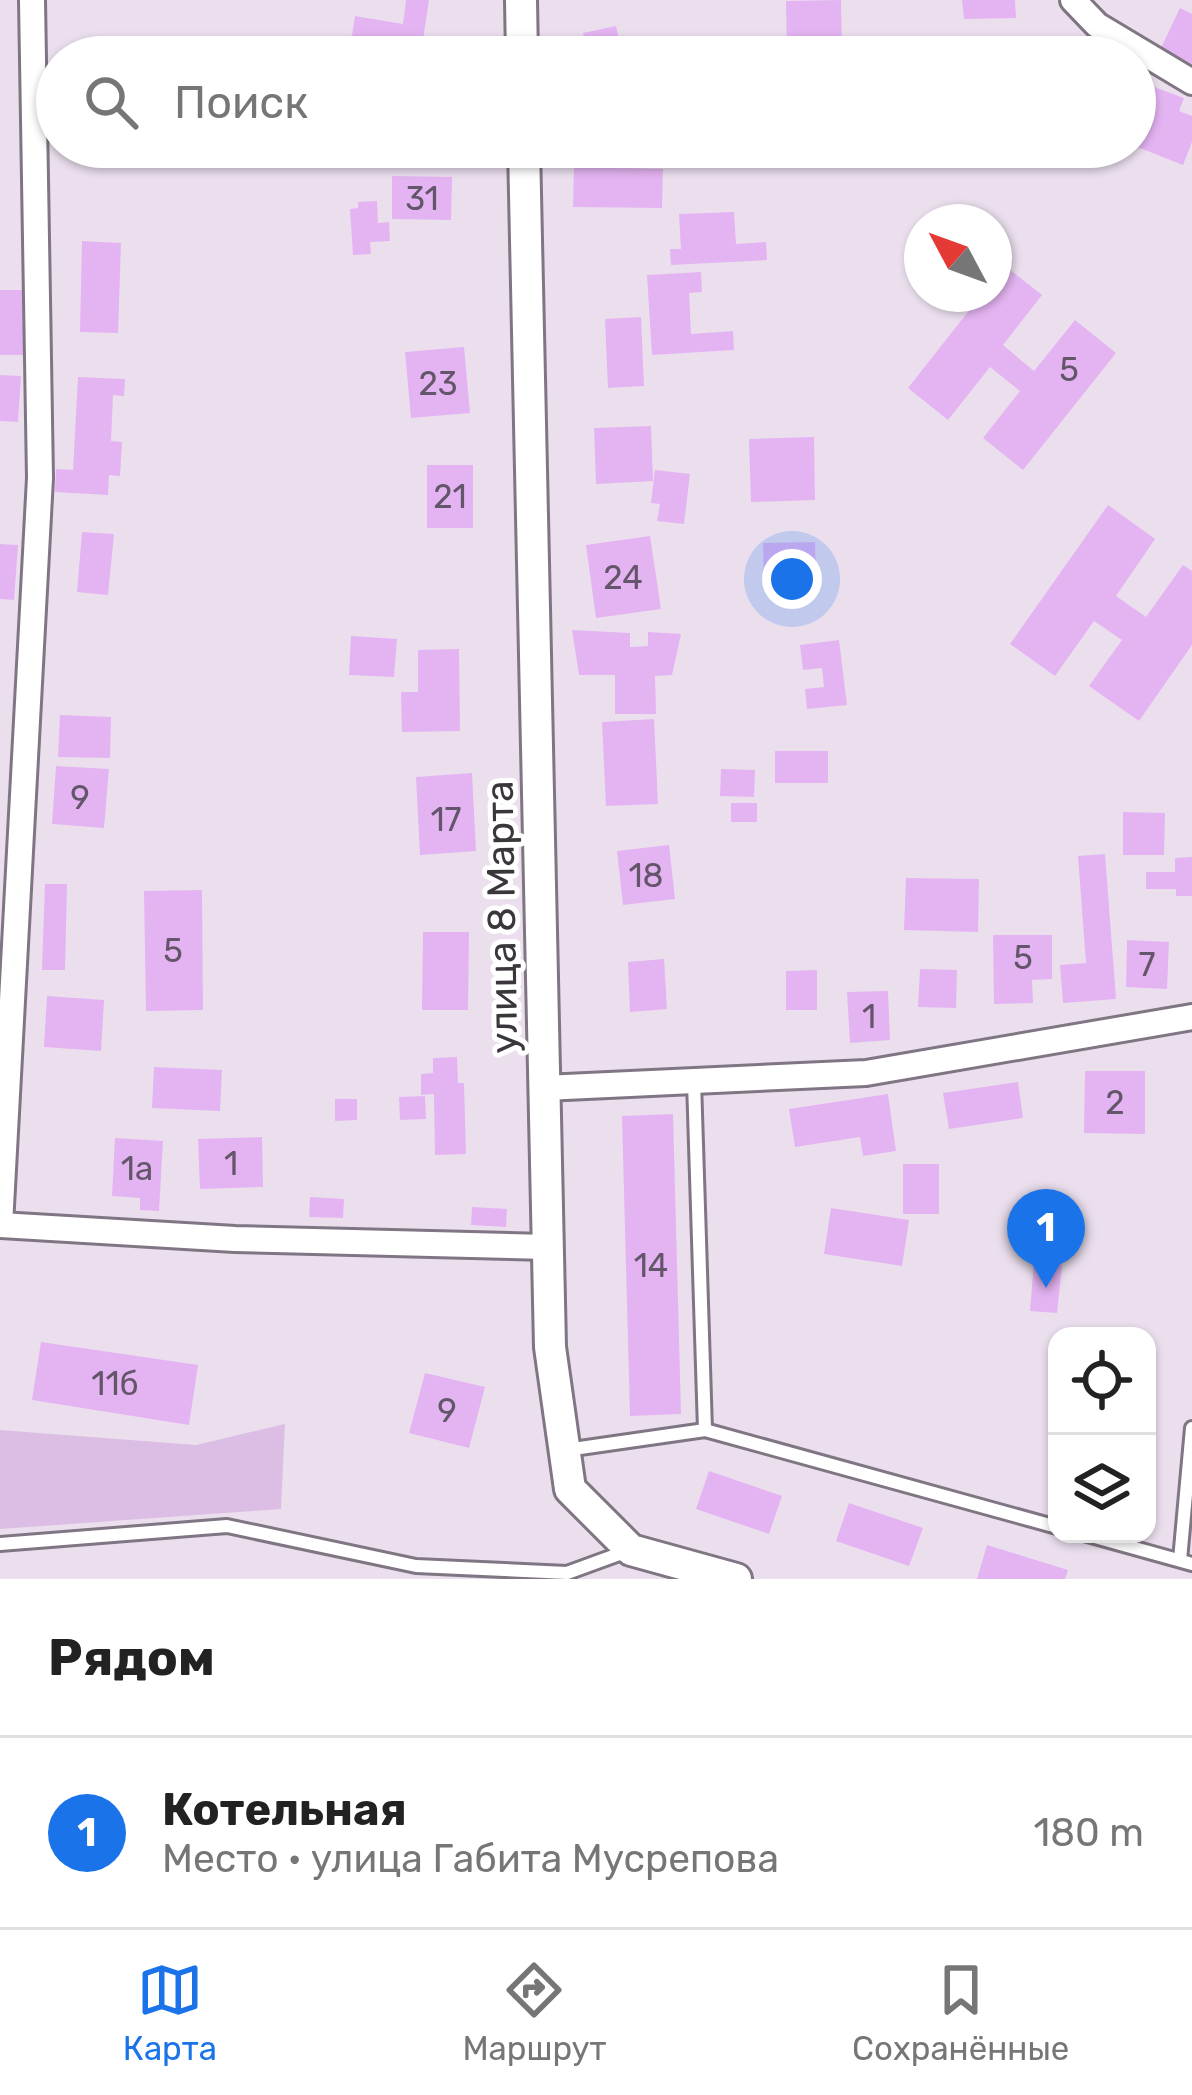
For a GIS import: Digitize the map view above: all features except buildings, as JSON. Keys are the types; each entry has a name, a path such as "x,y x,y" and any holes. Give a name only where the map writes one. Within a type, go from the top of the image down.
{"street":[{"path":"32,0 40,478 0,1226 235,1239 548,1247"},
{"path":"521,0 522,36"},
{"path":"1073,0 1115,36"},
{"path":"1156,60 1192,82"},
{"name":"улица 8 Марта","path":"524,168 550,1347 564,1450 570,1490 631,1550 736,1579"},
{"path":"544,1088 866,1072 1192,1017"}],"lane":[{"path":"694,1081 705,1430"},
{"path":"1117,1543 1186,1562 1192,1428"},
{"path":"564,1450 705,1430 1048,1524"},
{"path":"0,1544 227,1526 416,1566 567,1573 631,1550"}],"shaded area":[{"path":"285,1424 281,1509 0,1529 0,1430 196,1445"}],"place":[{"name":"Котельная","path":"1046,1288"}]}
